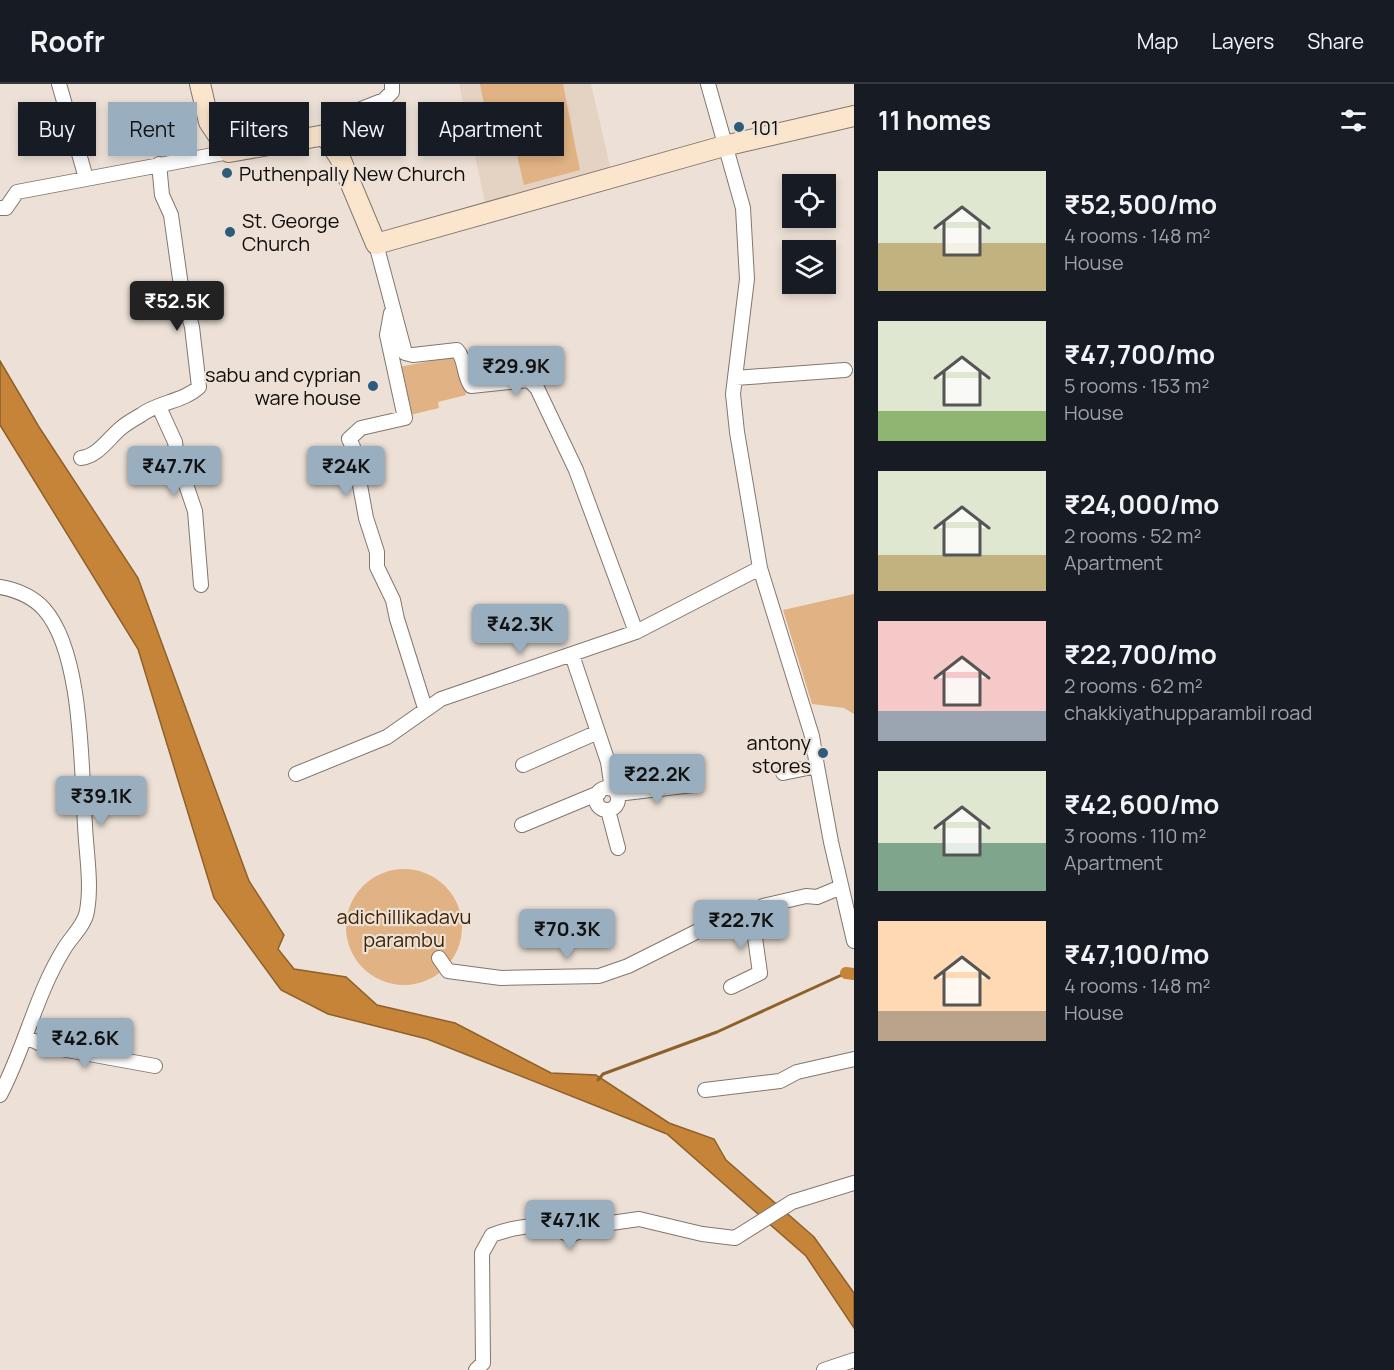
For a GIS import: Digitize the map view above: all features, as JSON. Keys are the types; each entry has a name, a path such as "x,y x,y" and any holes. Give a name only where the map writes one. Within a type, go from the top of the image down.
{"main road":[{"path":"200,84 209,122"},
{"path":"339,156 376,244 724,146 854,116"}],"street":[{"path":"59,84 86,178"},
{"path":"379,102 392,92 392,84"},
{"path":"708,84 743,208 746,267 733,394 737,432 760,568 812,736 841,887 852,923 854,941"},
{"path":"0,208 6,208 17,192 209,155"},
{"path":"81,458 91,456 122,427 146,411 183,394 192,393 199,387 192,327 181,286 171,215 162,195 159,164"},
{"path":"376,244 405,353 413,356 457,350 462,356 466,380 471,386 529,380 537,388 576,470 636,632"},
{"path":"392,308 387,335 405,418 361,428 349,439 353,447 366,518 377,552 377,567 393,600 425,708"},
{"path":"735,378 844,370"},
{"path":"159,407 175,442 177,458 195,511 201,585"},
{"path":"296,774 387,737 425,708 441,699 636,632 760,568"},
{"path":"0,587 29,597 44,609 65,651 73,682 77,717 87,866 87,913 64,949 26,1037 6,1072 0,1095"},
{"path":"572,655 608,762 609,792"},
{"path":"523,765 598,732"},
{"path":"783,773 817,766"},
{"path":"522,825 609,792 693,785"},
{"path":"609,792 597,802 602,808 608,810 618,848"},
{"path":"439,957 448,971 501,978 599,976 685,940 698,931 738,923 752,916 763,906 806,896 817,897 841,887"},
{"path":"731,987 760,973 752,916"},
{"path":"26,1037 45,1046 155,1066"},
{"path":"705,1090 780,1081 797,1072 854,1059"},
{"path":"476,1370 483,1363 482,1253 492,1235 519,1225 557,1228 570,1235 597,1225 639,1219 702,1234 735,1238 792,1202 854,1183"},
{"path":"824,1370 854,1360"}],"shaded area":[{"path":"459,84 591,84 611,170 485,202 475,156 564,156 564,102 463,102"},
{"path":"0,361 39,427 138,578 249,881 284,935 278,949 294,969 346,977 377,1005 455,1023 551,1073 596,1075 669,1123 714,1139 726,1160 814,1237 854,1293 854,1328 806,1256 667,1134 427,1039 328,1014 281,990 214,898 138,649 0,425"}],"green space":[{"path":"480,84 563,84 580,170 524,185 517,156 564,156 564,102 484,102"},
{"path":"457,356 466,395 438,402 439,408 410,415 399,367"},
{"path":"854,594 854,714 844,708 812,704 783,610"},
{"name":"adichillikadavu parambu","path":"404,869 426,873 445,886 458,905 462,927 458,949 445,968 426,981 404,985 382,981 363,968 350,949 346,927 350,905 363,886 382,873"}],"waterway":[{"path":"598,1080 603,1074 717,1032 846,973"},
{"path":"846,973 854,974"}],"place":[{"name":"101","path":"739,127"},
{"name":"Puthenpally New Church","path":"227,173"},
{"name":"St. George Church","path":"230,232"},
{"name":"sabu and cyprian ware house","path":"373,386"},
{"name":"antony stores","path":"823,753"}]}
